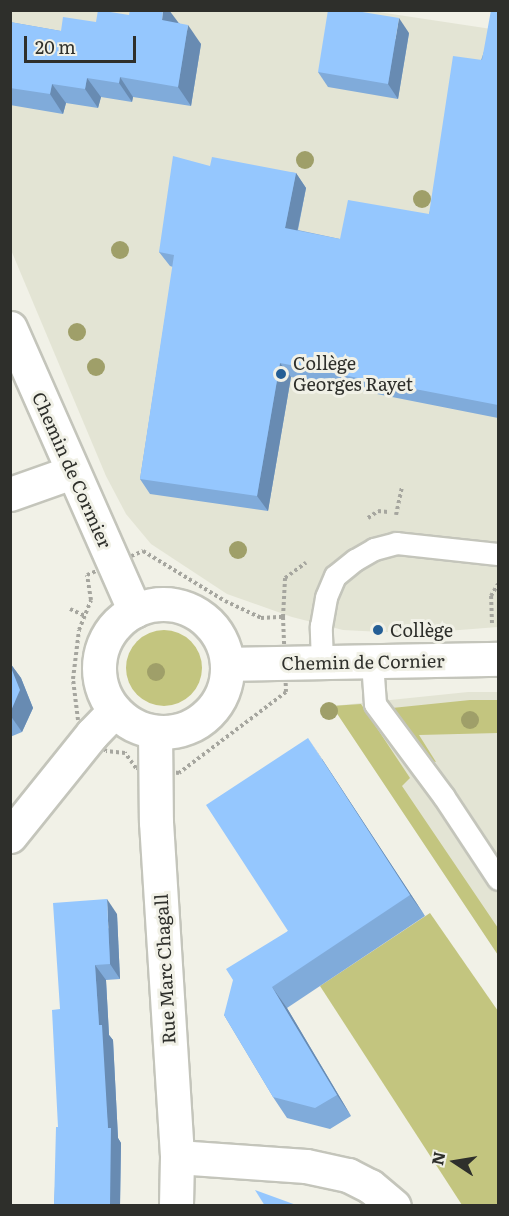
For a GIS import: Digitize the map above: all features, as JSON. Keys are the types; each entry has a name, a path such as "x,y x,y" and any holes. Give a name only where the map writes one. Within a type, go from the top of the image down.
{"street":[{"name":"Chemin de Cormier","path":"10,328 135,610"},
{"path":"10,494 72,472"},
{"path":"162,604 176,605 195,613 212,626 219,637 227,664 223,691 207,714 183,729 155,732 133,725 115,710 102,685 100,656 113,629 135,610 162,604"},
{"name":"Chemin de Cornier","path":"227,664 498,659"},
{"path":"10,836 92,734 115,710"},
{"name":"Rue Marc Chagall","path":"155,732 156,822 177,1157 176,1206"},
{"path":"177,1157 306,1166 348,1175 370,1186 394,1206"}],"lane":[{"path":"322,663 321,626 326,597 335,576 355,560 374,549 396,543 498,554"},
{"path":"372,662 375,704 444,797 498,879"}],"path":[{"path":"143,551 225,601 261,618 282,617 286,692 179,773 136,768 125,753 106,751 78,720 73,679 79,630 91,600 87,575 113,564 143,551"},
{"path":"70,609 85,616"}],"shaded area":[{"name":"Collège Georges Rayet","path":"10,11 372,11 498,30 498,627 434,632 382,632 343,630 292,617 227,594 151,544 126,514 106,476 11,250"},
{"path":"468,692 498,692 498,955 332,706"}],"green space":[{"path":"164,630 179,633 191,641 199,653 202,668 199,683 191,695 179,703 164,706 149,703 137,695 129,683 126,668 129,653 137,641 149,633"},
{"path":"470,700 498,700 498,733 419,735 436,762 426,760 392,708"},
{"path":"361,704 410,778 402,786 498,928 498,955 332,706"},
{"path":"430,913 498,1011 498,1205 462,1205 320,986"}],"building":[{"path":"98,10 129,15 130,10 163,10 162,20 188,25 178,87 120,77 119,83 87,78 85,89 52,84 50,94 10,88 10,22 61,31 63,17 96,22"},
{"path":"328,10 350,10 399,18 388,84 318,72"},
{"path":"491,10 498,10 498,405 280,363 257,496 140,479 174,255 159,252 173,156 210,166 212,157 296,173 285,228 340,239 348,200 429,214 453,56 482,60"},
{"path":"10,665 20,690 10,713"},
{"path":"308,738 410,895 272,987 337,1095 315,1108 273,1097 224,1015 233,980 226,969 288,931 206,805"},
{"path":"107,899 110,964 95,965 99,1025 102,1025 108,1128 111,1128 110,1206 54,1206 56,1127 58,1127 52,1010 60,1009 53,903"},
{"path":"255,1190 299,1206 265,1206"}],"place":[{"name":"Collège Georges Rayet","path":"281,374"},
{"name":"Collège","path":"378,630"}]}
